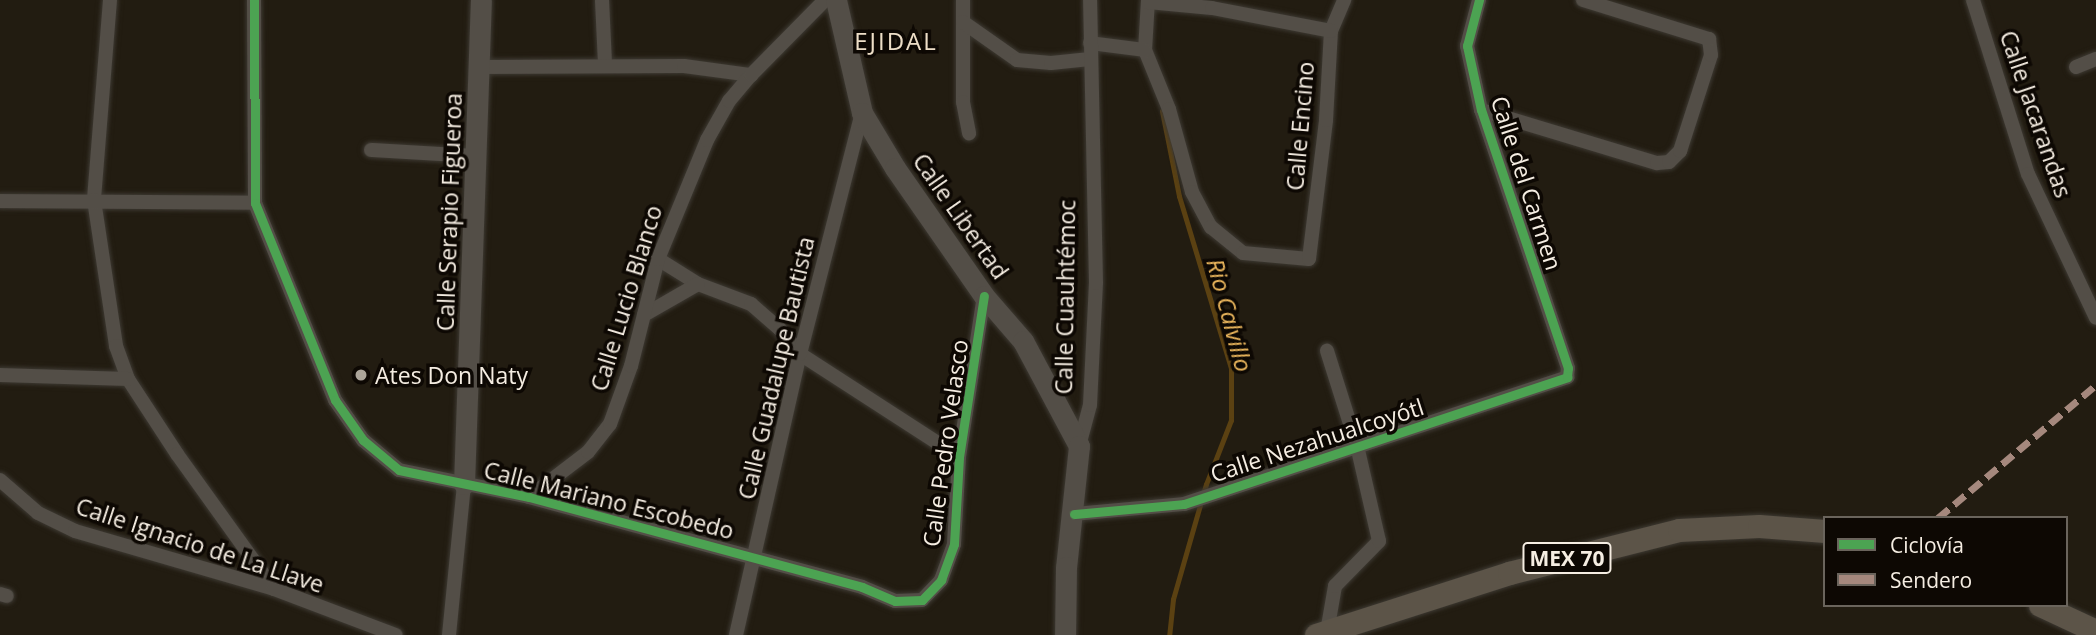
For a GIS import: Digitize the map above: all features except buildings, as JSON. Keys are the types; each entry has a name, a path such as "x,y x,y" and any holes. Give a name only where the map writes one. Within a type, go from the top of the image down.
{"main road":[{"name":"MEX 70","path":"1321,633 1509,573 1679,530 1759,526 1823,531"},
{"path":"2044,607 2096,631"}],"street":[{"path":"110,0 94,200 116,346 128,379 274,589"},
{"name":"Calle Mariano Escobedo","path":"254,0 255,203 335,400 363,440 399,470 529,496 756,557 895,601"},
{"name":"Calle Serapio Figueroa","path":"449,635 464,484 481,67 481,0"},
{"path":"602,0 605,64"},
{"name":"Calle Lucio Blanco","path":"529,496 588,452 610,424 644,314 657,259 708,140 729,101 825,0"},
{"name":"Calle Libertad","path":"836,0 862,113 895,168 984,296 1023,341 1079,446"},
{"path":"963,0 963,102 969,133"},
{"name":"Calle Cuauhtémoc","path":"1065,635 1066,567 1074,514 1079,446 1090,405 1096,283 1090,0"},
{"name":"Calle Encino","path":"1145,50 1169,109 1192,192 1211,227 1243,253 1308,259 1326,120 1331,32 1343,0"},
{"name":"Calle del Carmen","path":"1479,0 1467,46 1481,110 1568,368 1567,377"},
{"path":"1481,110 1657,163 1669,162 1680,152 1711,55 1709,39 1583,0"},
{"name":"Calle Jacarandas","path":"1973,0 2028,174 2096,318"},
{"path":"1090,43 1145,50 1148,1 1213,4 1331,32"},
{"path":"963,22 1017,60 1051,63 1090,59"},
{"path":"2076,67 2096,60"},
{"path":"481,67 605,64 684,66 751,75"},
{"name":"Calle Guadalupe Bautista","path":"736,635 756,557 800,354 862,113"},
{"path":"371,150 476,156"},
{"path":"0,201 255,203"},
{"path":"657,259 698,284 751,304 780,329 800,354 959,457"},
{"path":"644,314 698,284"},
{"name":"Calle Pedro Velasco","path":"895,601 922,600 941,580 954,544 959,457 984,296"},
{"path":"1321,633 1335,586 1379,541 1357,446 1327,351"},
{"path":"0,375 128,379"},
{"name":"Calle Nezahualcoyótl","path":"1074,514 1184,504 1567,377"},
{"name":"Calle Ignacio de La Llave","path":"0,480 38,513 75,531 274,589 396,635"}],"waterway":[{"name":"Rio Calvillo","path":"1162,111 1179,196 1231,368 1231,420 1206,484 1173,599 1169,635"}],"marked path":[{"path":"1940,516 2096,385"}],"cycle path":[{"path":"254,0 255,203 335,400 363,440 399,470 529,497 862,587 895,601 922,600 941,580 954,544 959,457 984,296"},
{"path":"1074,514 1184,504 1567,377 1568,368 1481,110 1467,46 1479,0"}],"place":[{"name":"Ates Don Naty","path":"361,375"}],"district":[{"name":"EJIDAL","path":"896,41"}]}
